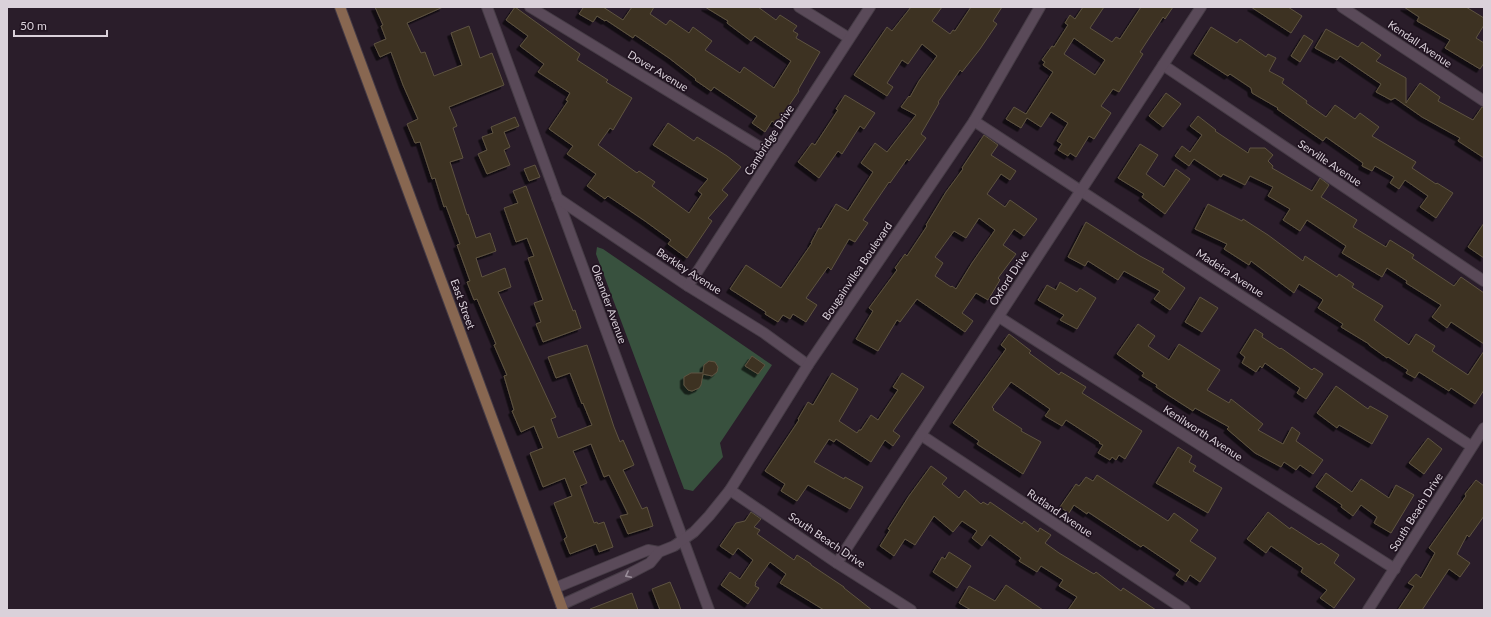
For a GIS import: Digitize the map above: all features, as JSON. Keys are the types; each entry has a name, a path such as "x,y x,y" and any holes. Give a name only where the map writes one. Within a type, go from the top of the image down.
{"main road":[{"name":"East Street","path":"340,7 562,607"}],"street":[{"name":"Oleander Avenue","path":"487,7 709,610"},
{"name":"Dover Avenue","path":"530,7 773,155"},
{"path":"799,7 849,38"},
{"name":"Cambridge Drive","path":"688,286 870,7"},
{"name":"Bougainvillea Boulevard","path":"659,552 674,546 694,532 730,490 808,365 974,121 1040,7"},
{"name":"Oxford Drive","path":"837,563 1201,7"},
{"name":"Kendall Avenue","path":"1342,7 1484,101"},
{"name":"Serville Avenue","path":"1163,65 1484,281"},
{"name":"Madeira Avenue","path":"974,121 1471,446"},
{"name":"Berkley Avenue","path":"557,198 688,286 764,333 808,365"},
{"name":"Kenilworth Avenue","path":"999,317 1394,569"},
{"name":"South Beach Drive","path":"1368,610 1471,446 1484,428"},
{"name":"Rutland Avenue","path":"921,435 1185,610"},
{"name":"South Beach Drive","path":"730,490 837,563 910,610"},
{"path":"555,588 648,550 659,552 650,563 562,607"}],"green space":[{"path":"597,247 603,249 772,365 720,443 723,457 693,491 684,489 596,254"}],"building":[{"path":"375,7 443,7 407,23 421,53 425,52 434,76 462,65 451,33 469,26 480,58 492,53 504,85 449,107 457,126 453,128 463,158 450,162 476,238 490,233 496,251 476,258 482,277 505,268 511,287 498,292 556,417 551,419 558,438 592,425 570,373 556,378 548,357 587,345 614,427 620,442 623,440 634,465 623,470 642,509 647,507 653,526 628,534 620,516 628,514 609,475 604,477 591,444 573,451 587,483 580,486 594,523 597,522 598,524 604,522 613,547 599,552 596,544 570,554 564,539 567,537 554,503 572,496 565,478 543,487 530,453 543,448 534,426 521,432 512,411 514,410 504,376 507,375 477,299 474,300 467,282 470,281 457,245 460,244 446,206 444,207 435,178 432,179 420,142 415,143 407,124 418,119 403,85 391,52 380,57 374,44 386,39 381,26 383,25"},
{"path":"515,7 580,54 577,60 608,80 606,82 632,98 613,130 610,128 598,145 637,173 639,171 655,182 652,186 689,213 702,194 698,191 708,179 653,145 668,123 694,141 697,137 727,156 741,167 722,190 728,195 708,218 712,221 687,258 668,244 671,240 645,221 608,196 605,199 587,186 596,174 567,154 573,146 549,129 568,101 566,100 570,93 538,72 544,64 520,46 528,36 506,20"},
{"path":"581,7 603,7 623,20 632,7 654,7 650,14 666,25 670,20 689,33 693,27 712,41 705,50 740,73 744,67 774,88 791,61 755,36 751,41 727,23 728,21 705,7 758,7 776,20 780,15 797,26 793,31 798,34 796,38 820,52 798,90 799,91 776,124 772,121 765,132 752,123 757,116 714,87 711,91 695,80 696,79 669,58 635,35 633,38 606,20 605,21 597,16 593,22 579,14 583,8"},
{"path":"911,7 942,7 932,21 950,34 953,30 955,31 971,7 1002,7 993,21 997,24 962,72 960,70 938,102 939,103 921,134 926,138 909,161 907,159 890,183 889,182 863,220 868,223 855,242 849,239 831,270 828,267 806,298 817,305 806,322 793,314 790,319 783,315 778,322 765,314 766,312 730,289 746,265 781,288 812,243 819,228 821,229 836,204 848,211 873,172 861,163 875,143 887,152 916,115 901,107 909,96 910,97 919,81 937,56 922,44 908,64 902,60 887,83 893,87 887,96 854,75 887,27 892,31"},
{"path":"1083,7 1104,7 1090,28 1112,42 1116,37 1120,39 1141,7 1173,7 1165,19 1163,17 1140,52 1143,54 1119,92 1113,89 1101,106 1111,113 1094,139 1089,136 1076,157 1070,153 1068,156 1058,150 1062,144 1057,141 1068,123 1051,112 1041,127 1027,118 1021,128 1006,119 1014,107 1026,114 1053,72 1043,65 1045,62 1042,60 1052,46 1054,47 1068,25 1065,23 1070,15 1075,19","holes":["1074,38 1105,60 1095,75 1064,54"]},
{"path":"1251,7 1288,7 1302,16 1291,33"},
{"path":"1404,7 1466,7 1484,18 1484,25 1476,38 1484,43 1484,63 1480,69 1445,48 1450,40 1417,21 1419,17"},
{"path":"1211,27 1237,43 1240,39 1266,57 1268,54 1276,58 1269,71 1284,79 1282,83 1326,117 1335,105 1355,119 1360,113 1379,127 1372,136 1416,162 1412,168 1453,193 1436,218 1420,207 1428,196 1405,180 1399,189 1390,183 1394,177 1375,166 1372,171 1362,166 1363,163 1326,137 1323,141 1277,109 1278,108 1252,93 1251,88 1230,74 1228,76 1194,54"},
{"path":"1326,29 1358,47 1362,42 1381,55 1376,61 1406,78 1406,103 1420,83 1440,97 1438,101 1473,120 1482,107 1484,107 1484,158 1458,141 1460,138 1422,117 1395,98 1391,100 1376,92 1381,84 1340,56 1337,60 1315,48"},
{"path":"1304,35 1313,41 1300,62 1291,56"},
{"path":"1166,93 1181,104 1163,127 1149,116"},
{"path":"845,95 875,113 864,129 860,126 842,154 838,151 819,178 798,162 812,143 815,145 838,110 836,109"},
{"path":"1198,116 1216,130 1215,131 1248,153 1250,148 1265,148 1273,155 1268,161 1273,166 1272,168 1312,191 1320,178 1329,185 1321,197 1357,220 1353,227 1386,247 1390,240 1414,255 1412,258 1454,286 1461,277 1484,293 1484,344 1451,322 1447,328 1432,317 1441,305 1406,283 1407,281 1387,268 1382,277 1342,253 1346,246 1307,220 1300,231 1283,220 1290,209 1268,196 1273,187 1250,176 1245,185 1223,174 1221,177 1194,159 1189,166 1175,156 1182,146 1190,152 1202,135 1190,126"},
{"path":"515,117 519,126 504,132 510,147 504,150 510,165 487,174 478,154 487,150 482,137 493,133 491,127"},
{"path":"984,135 998,145 991,155 1016,171 1010,180 1001,174 987,194 1005,207 1010,200 1037,219 1024,236 1014,229 1003,245 1016,254 998,278 1000,280 988,300 976,293 962,313 973,321 965,332 917,299 900,322 897,320 878,351 856,339 873,311 869,308 897,270 895,268 905,254 907,256 927,226 926,225 946,192 963,169 962,168","holes":["979,218 995,230 956,289 935,276 943,263 935,257 954,231 966,238"]},
{"path":"1140,144 1158,155 1146,174 1164,187 1176,169 1190,179 1165,214 1142,197 1144,194 1118,178"},
{"path":"535,165 540,177 529,181 524,169"},
{"path":"526,186 573,311 575,310 581,328 543,342 536,324 541,322 534,303 543,300 528,258 534,256 527,238 516,242 504,208 518,203 513,191"},
{"path":"1208,204 1242,221 1243,219 1268,235 1303,261 1305,256 1337,277 1339,274 1354,284 1352,287 1383,306 1374,320 1409,345 1416,334 1435,346 1432,351 1468,375 1484,351 1484,390 1475,404 1451,388 1449,391 1419,372 1415,378 1406,373 1408,370 1388,357 1387,358 1369,344 1341,327 1343,324 1318,308 1323,300 1321,298 1299,284 1294,293 1251,261 1249,265 1224,249 1227,244 1195,229"},
{"path":"1086,222 1140,256 1164,269 1162,272 1185,288 1170,310 1154,299 1160,291 1124,271 1118,280 1088,261 1085,266 1068,257"},
{"path":"1484,223 1484,258 1468,247"},
{"path":"1060,282 1077,292 1080,288 1096,298 1077,329 1060,320 1064,315 1038,300 1047,285 1056,290"},
{"path":"1200,297 1218,308 1202,332 1185,322"},
{"path":"1138,324 1155,336 1148,346 1169,360 1179,344 1220,370 1207,390 1229,403 1231,399 1263,424 1258,430 1283,444 1292,427 1300,433 1296,441 1323,460 1313,474 1300,465 1296,470 1284,462 1281,467 1255,453 1227,429 1229,427 1195,408 1193,411 1142,376 1144,373 1117,354"},
{"path":"1255,329 1263,334 1262,337 1280,349 1281,348 1312,370 1314,368 1323,374 1306,399 1297,393 1300,388 1265,363 1262,368 1260,366 1256,372 1242,363 1245,357 1240,353"},
{"path":"1009,334 1031,351 1029,353 1059,375 1061,372 1086,387 1082,393 1142,431 1125,459 1119,455 1116,460 1112,457 1110,460 1098,453 1103,445 1099,443 1100,442 1066,420 1062,426 1045,416 1050,409 1011,382 992,407 994,409 993,410 1022,429 1021,431 1041,442 1023,474 977,444 979,441 953,423 1006,349 1001,345"},
{"path":"752,356 765,365 758,374 745,366"},
{"path":"709,361 715,362 718,367 717,372 712,376 703,374 699,388 692,391 688,390 684,385 684,377 691,373 703,373 704,365"},
{"path":"832,373 858,389 839,421 857,433 861,430 871,415 878,420 898,390 893,387 902,373 924,387 893,431 900,436 893,446 885,440 871,462 836,439 834,442 829,439 814,462 844,479 845,477 863,487 850,509 808,485 797,501 781,491 785,484 765,471 799,420 798,419 808,402 813,405"},
{"path":"1336,386 1368,409 1370,406 1388,416 1372,444 1339,425 1337,428 1317,413"},
{"path":"1428,438 1442,449 1424,474 1409,463"},
{"path":"1178,447 1192,456 1189,462 1196,466 1193,471 1222,488 1208,513 1156,483"},
{"path":"931,466 947,478 942,484 959,498 965,490 981,504 983,502 988,505 990,502 1022,524 1024,521 1038,532 1040,528 1051,535 1045,543 1059,553 1094,574 1096,572 1121,591 1123,588 1156,610 1068,610 1077,597 1059,586 1063,580 1041,566 1037,572 1019,561 1021,558 990,535 982,546 972,538 977,531 962,521 953,532 934,516 915,545 905,539 894,556 880,546 890,530 888,529 909,496"},
{"path":"1326,473 1352,492 1361,479 1389,498 1396,485 1414,495 1391,533 1374,523 1377,517 1361,505 1353,516 1341,507 1342,505 1316,487"},
{"path":"1097,475 1168,521 1174,513 1198,530 1190,541 1216,558 1200,582 1190,575 1186,582 1176,575 1180,570 1143,545 1141,547 1088,512 1087,514 1074,505 1069,513 1060,507 1076,484 1079,486 1086,477 1093,481"},
{"path":"1476,480 1484,486 1484,516 1469,537 1467,535 1457,554 1470,563 1460,577 1449,569 1422,610 1398,610 1414,586 1408,583 1416,574 1421,578 1435,553 1429,548"},
{"path":"751,512 761,519 754,527 760,530 757,534 794,560 797,555 811,564 844,587 872,610 824,610 780,583 786,574 770,562 755,583 755,586 759,588 748,604 721,585 730,572 740,579 753,560 738,548 733,555 720,546 736,523 745,521"},
{"path":"1268,512 1290,529 1291,527 1319,545 1321,543 1339,555 1334,563 1355,579 1334,608 1320,598 1327,590 1301,572 1303,568 1271,546 1266,553 1247,539"},
{"path":"949,552 971,566 957,588 933,572 942,557 945,559"},
{"path":"670,582 681,610 660,610 652,589"},
{"path":"1006,585 1043,610 971,610 959,603 969,586 995,601"},
{"path":"632,593 638,610 590,610 590,609"}]}
